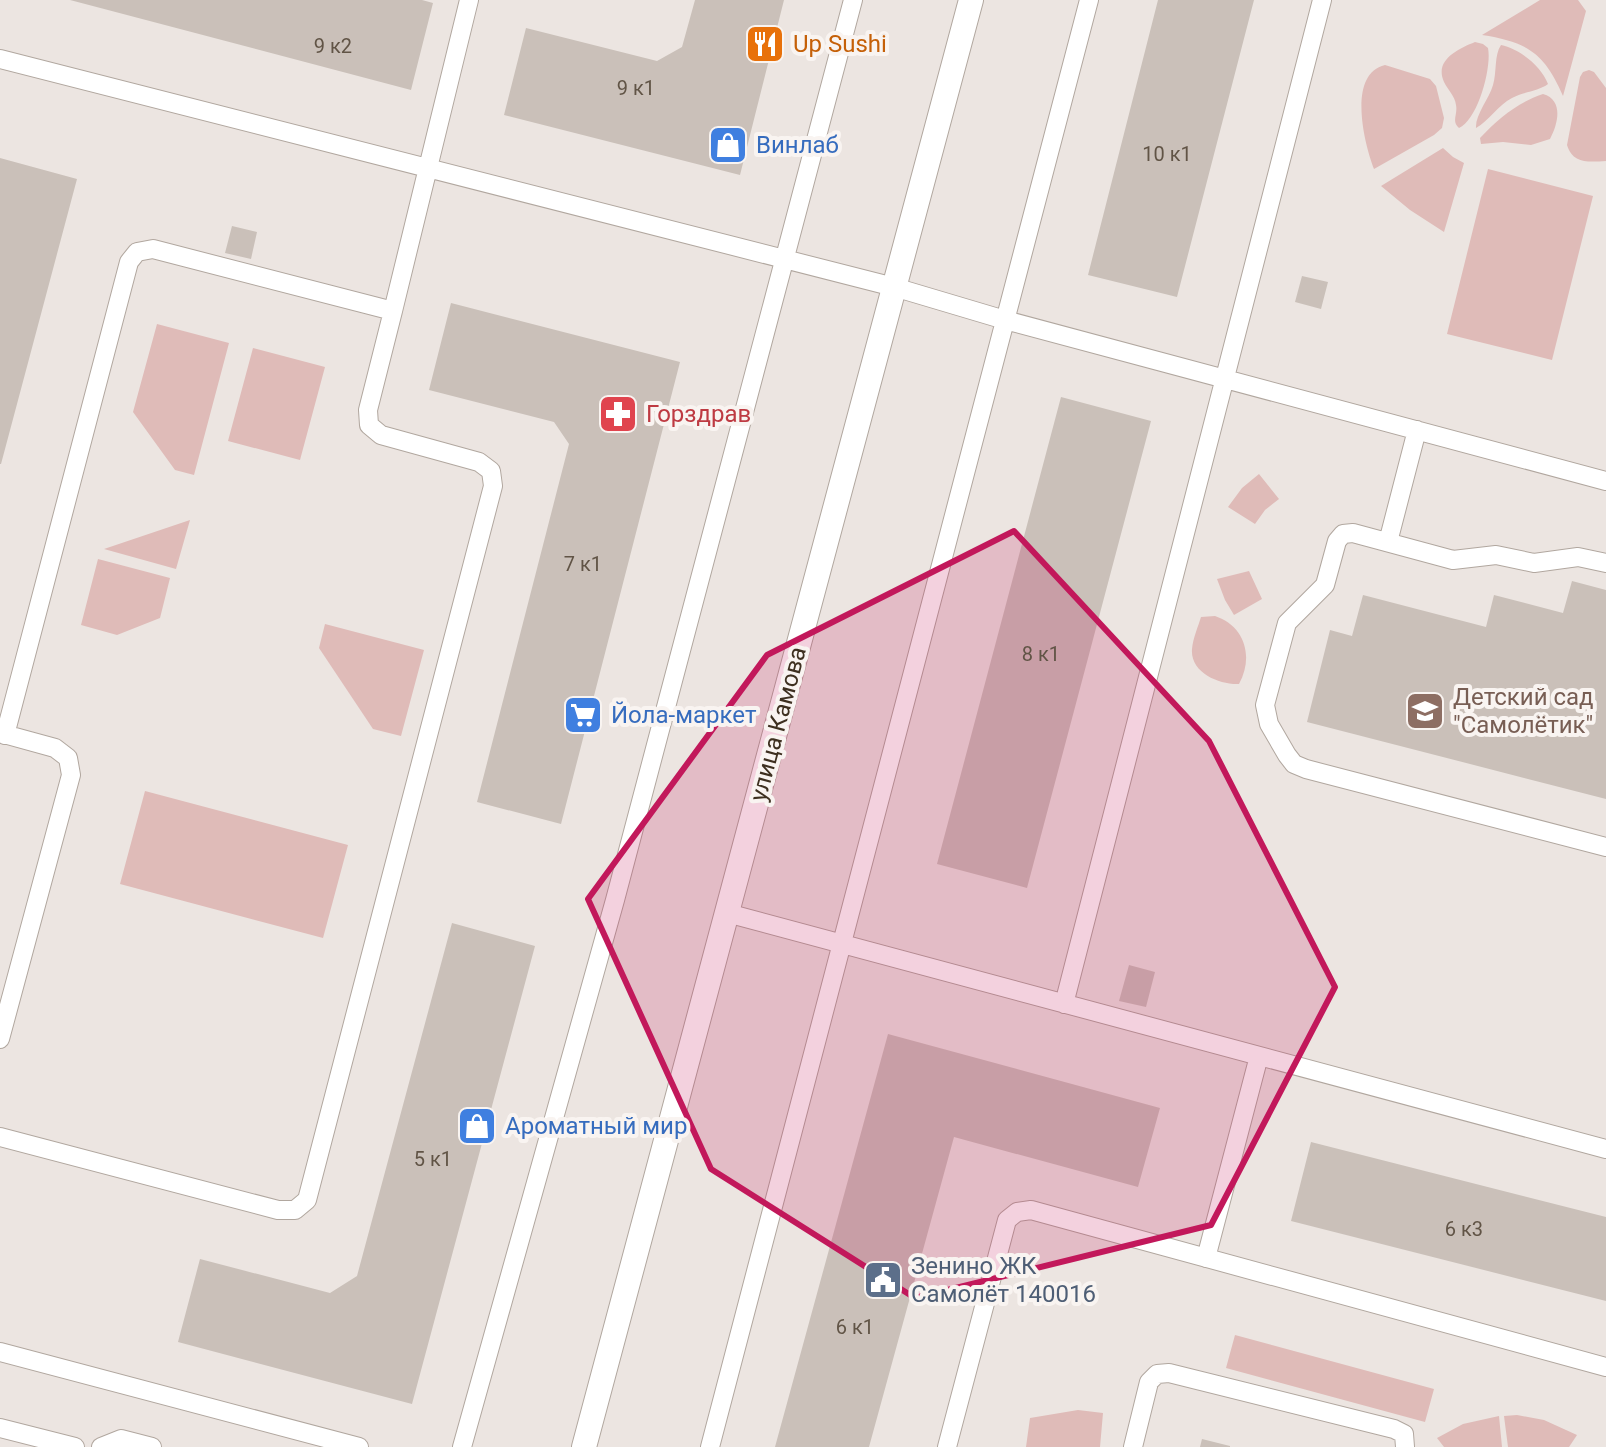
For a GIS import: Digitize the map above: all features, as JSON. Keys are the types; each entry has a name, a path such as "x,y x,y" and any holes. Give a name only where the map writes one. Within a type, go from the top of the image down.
{"street":[{"name":"улица Камова","path":"584,1447 971,0"}],"lane":[{"path":"0,1137 278,1210 295,1210 307,1200 493,486 491,471 479,462 381,435 369,425 368,410 469,0"},
{"path":"462,1447 615,900 853,0"},
{"path":"710,1447 1089,0"},
{"path":"1064,1004 1322,0"},
{"path":"0,59 894,287 1005,320 1606,481"},
{"path":"0,1039 71,775 68,758 55,748 3,734 129,262 137,252 153,249 393,311"},
{"path":"1388,542 1417,430"},
{"path":"1606,563 1578,557 1534,563 1496,555 1453,560 1353,533 1343,534 1337,541 1325,585 1287,623 1265,705 1265,715 1287,755 1294,764 1306,769 1606,847"},
{"path":"727,913 1606,1149"},
{"path":"1206,1258 1259,1056"},
{"path":"947,1447 1007,1220 1017,1212 1031,1210 1606,1367"},
{"path":"0,1352 359,1447"},
{"path":"1133,1447 1149,1382 1157,1374 1169,1373 1394,1429 1404,1434 1405,1447"},
{"path":"0,1428 75,1447"},
{"path":"101,1447 121,1439 152,1447"}],"highlighted area":[{"path":"1014,531 1209,741 1335,987 1211,1225 915,1298 711,1169 588,899 767,655"}],"shaded area":[{"path":"1540,0 1578,0 1586,11 1563,96 1549,70 1533,52 1512,42 1482,35"},
{"path":"1475,42 1488,48 1486,80 1472,115 1459,128 1455,120 1455,102 1444,82 1442,67 1449,56"},
{"path":"1501,45 1529,59 1548,84 1507,101 1476,128 1493,85"},
{"path":"1385,65 1430,79 1436,86 1444,118 1442,128 1434,135 1374,169 1363,127 1362,95 1373,71"},
{"path":"1589,70 1606,88 1606,161 1577,159 1567,145 1580,77"},
{"path":"1543,94 1550,97 1557,107 1557,120 1550,139 1531,145 1503,142 1481,144 1480,138 1501,118"},
{"path":"1443,148 1464,163 1444,232 1381,186"},
{"path":"1488,169 1593,196 1552,360 1447,334"},
{"path":"157,324 229,343 194,475 175,470 133,412"},
{"path":"253,348 325,367 300,460 228,441"},
{"path":"1259,474 1279,499 1265,510 1255,524 1228,507 1242,488"},
{"path":"190,520 176,569 104,549"},
{"path":"98,559 170,578 160,618 117,635 81,625"},
{"path":"1249,571 1262,599 1234,615 1217,579"},
{"path":"1215,616 1234,627 1244,644 1246,663 1239,684 1208,676 1196,665 1193,657 1201,617"},
{"path":"325,624 424,650 401,736 373,729 319,648"},
{"path":"145,791 348,845 323,938 120,884"},
{"path":"1235,1335 1434,1389 1425,1422 1226,1368"},
{"path":"1078,1410 1103,1413 1100,1447 1026,1447 1030,1418"},
{"path":"1499,1416 1502,1447 1444,1447 1437,1438 1463,1424"},
{"path":"1504,1416 1544,1420 1577,1435 1569,1447 1508,1447"}],"building":[{"path":"70,0 422,0 433,3 411,90"},
{"path":"695,0 784,0 740,175 504,115 526,28 657,61 682,47"},
{"path":"1158,0 1254,0 1177,297 1088,275"},
{"path":"0,158 77,179 1,464 0,464"},
{"path":"232,226 257,232 251,259 225,253"},
{"path":"1302,276 1328,282 1321,309 1295,302"},
{"path":"451,303 680,362 561,824 477,802 569,444 554,422 429,390"},
{"path":"1061,397 1151,421 1027,888 937,864"},
{"path":"1572,581 1606,590 1606,799 1307,722 1330,630 1352,636 1363,595 1486,627 1494,595 1563,613"},
{"path":"452,923 535,946 412,1404 178,1342 200,1259 330,1293 357,1276"},
{"path":"1129,965 1155,972 1146,1007 1119,1001"},
{"path":"888,1034 1160,1108 1138,1187 954,1137 869,1447 775,1447"},
{"path":"1311,1142 1606,1217 1606,1301 1291,1221"},
{"path":"1202,1439 1230,1446 1230,1447 1200,1447"}],"place":[{"name":"Up Sushi","path":"765,44"},
{"name":"Винлаб","path":"728,145"},
{"name":"Горздрав","path":"618,414"},
{"name":"Детский сад \"Самолётик\"","path":"1425,711"},
{"name":"Йола-маркет","path":"583,715"},
{"name":"Ароматный мир","path":"477,1126"},
{"name":"Зенино ЖК Самолёт 140016","path":"883,1280"}]}
